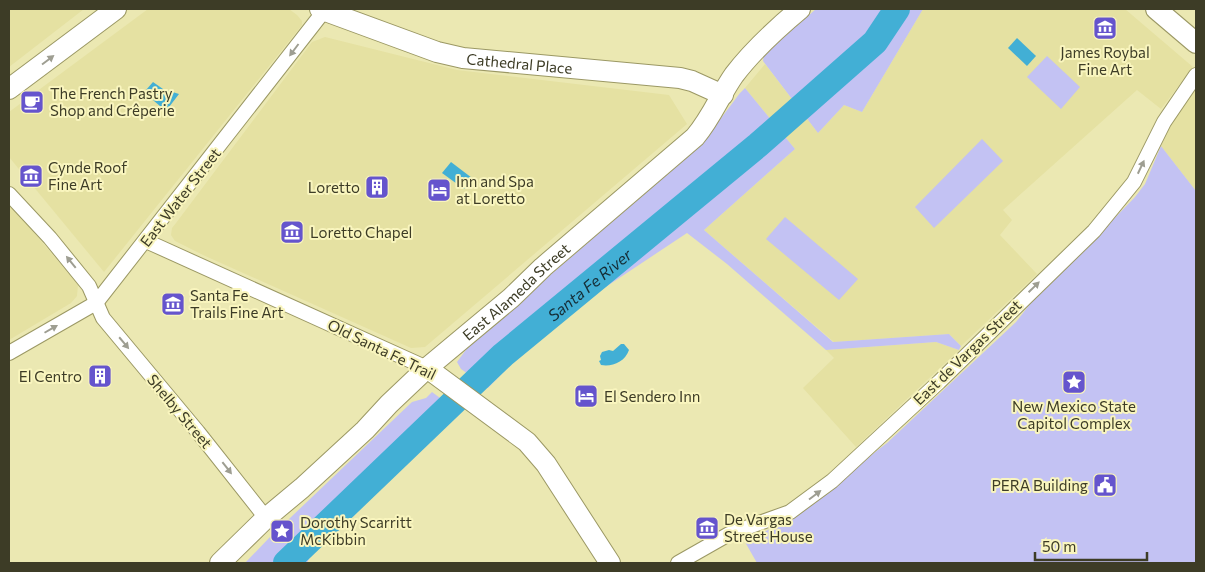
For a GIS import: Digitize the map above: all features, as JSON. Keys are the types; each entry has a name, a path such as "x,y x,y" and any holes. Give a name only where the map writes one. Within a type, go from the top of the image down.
{"street":[{"path":"9,89 116,9"},
{"name":"East Alameda Street","path":"220,563 266,518 302,488 364,430 389,404 435,373 543,267 695,137 707,123 734,76 763,42 800,9"},
{"path":"1156,9 1196,43"},
{"name":"Cathedral Place","path":"322,10 437,52 463,58 680,78 692,81 723,95"},
{"name":"East Water Street","path":"9,353 96,303 146,241 322,10"},
{"name":"East de Vargas Street","path":"678,563 729,534 790,512 812,497 832,481 938,382 1094,231 1108,215 1134,182 1164,122 1196,75"},
{"path":"9,194 50,238 89,286 96,303"},
{"name":"Old Santa Fe Trail","path":"146,241 435,373 527,442 546,464 610,563"},
{"name":"Shelby Street","path":"96,303 103,318 198,432 266,518"}],"shaded area":[{"path":"9,9 84,9 9,67"},
{"path":"148,9 289,9 302,21 302,25 104,272 9,157 9,112"},
{"path":"816,9 923,9 862,112 844,105 818,133 763,61 764,54"},
{"path":"923,9 1125,9 1193,67 1161,109 1137,90 1003,210 1012,220 1000,235 1037,274 961,346 949,334 834,342 704,230 795,149 745,88 765,64 818,133 844,105 862,112"},
{"name":"Inn and Spa at Loretto","path":"325,37 457,70 669,95 687,124 425,347 411,348 203,255 175,241 171,235 172,228 312,42"},
{"path":"1017,38 1036,56 1027,66 1008,48"},
{"path":"1047,56 1080,87 1061,109 1027,77"},
{"path":"153,82 163,89 179,94 166,111 154,101 146,90"},
{"path":"1196,85 1196,191 1161,146 1170,125"},
{"path":"745,88 795,149 704,230 833,342 949,334 961,346 959,350 936,342 826,350 727,264 687,233 550,324 488,388 461,369 457,362 471,343 700,146"},
{"path":"982,139 1003,161 934,228 915,207"},
{"name":"New Mexico State Capitol Complex","path":"1161,146 1196,191 1196,563 757,563 745,542 799,513 825,495 887,443 1016,322 1044,286 1077,257 1135,197 1145,184"},
{"path":"451,162 472,178 464,189 442,173"},
{"path":"9,203 78,285 77,296 71,303 9,340"},
{"path":"785,217 858,279 839,300 766,239"},
{"path":"936,342 959,350 856,447 803,388 834,358 826,350"},
{"path":"621,344 624,344 629,350 624,358 614,364 601,365 599,361 601,360 602,352 613,351"},
{"path":"432,392 459,412 317,541 307,563 245,563 412,402 426,398"}],"waterway":[{"name":"Santa Fe River","path":"286,563 503,355 758,145 875,42 897,9"}],"place":[{"name":"James Roybal Fine Art","path":"1105,28"},
{"name":"The French Pastry Shop and Crêperie","path":"32,102"},
{"name":"Cynde Roof Fine Art","path":"31,176"},
{"name":"Loretto","path":"377,187"},
{"name":"Inn and Spa at Loretto","path":"439,190"},
{"name":"Loretto Chapel","path":"292,232"},
{"name":"Santa Fe Trails Fine Art","path":"173,304"},
{"name":"El Centro","path":"100,376"},
{"name":"New Mexico State Capitol Complex","path":"1074,382"},
{"name":"El Sendero Inn","path":"586,396"},
{"name":"PERA Building","path":"1105,485"},
{"name":"De Vargas Street House","path":"707,528"},
{"name":"Dorothy Scarritt McKibbin","path":"282,531"}]}
